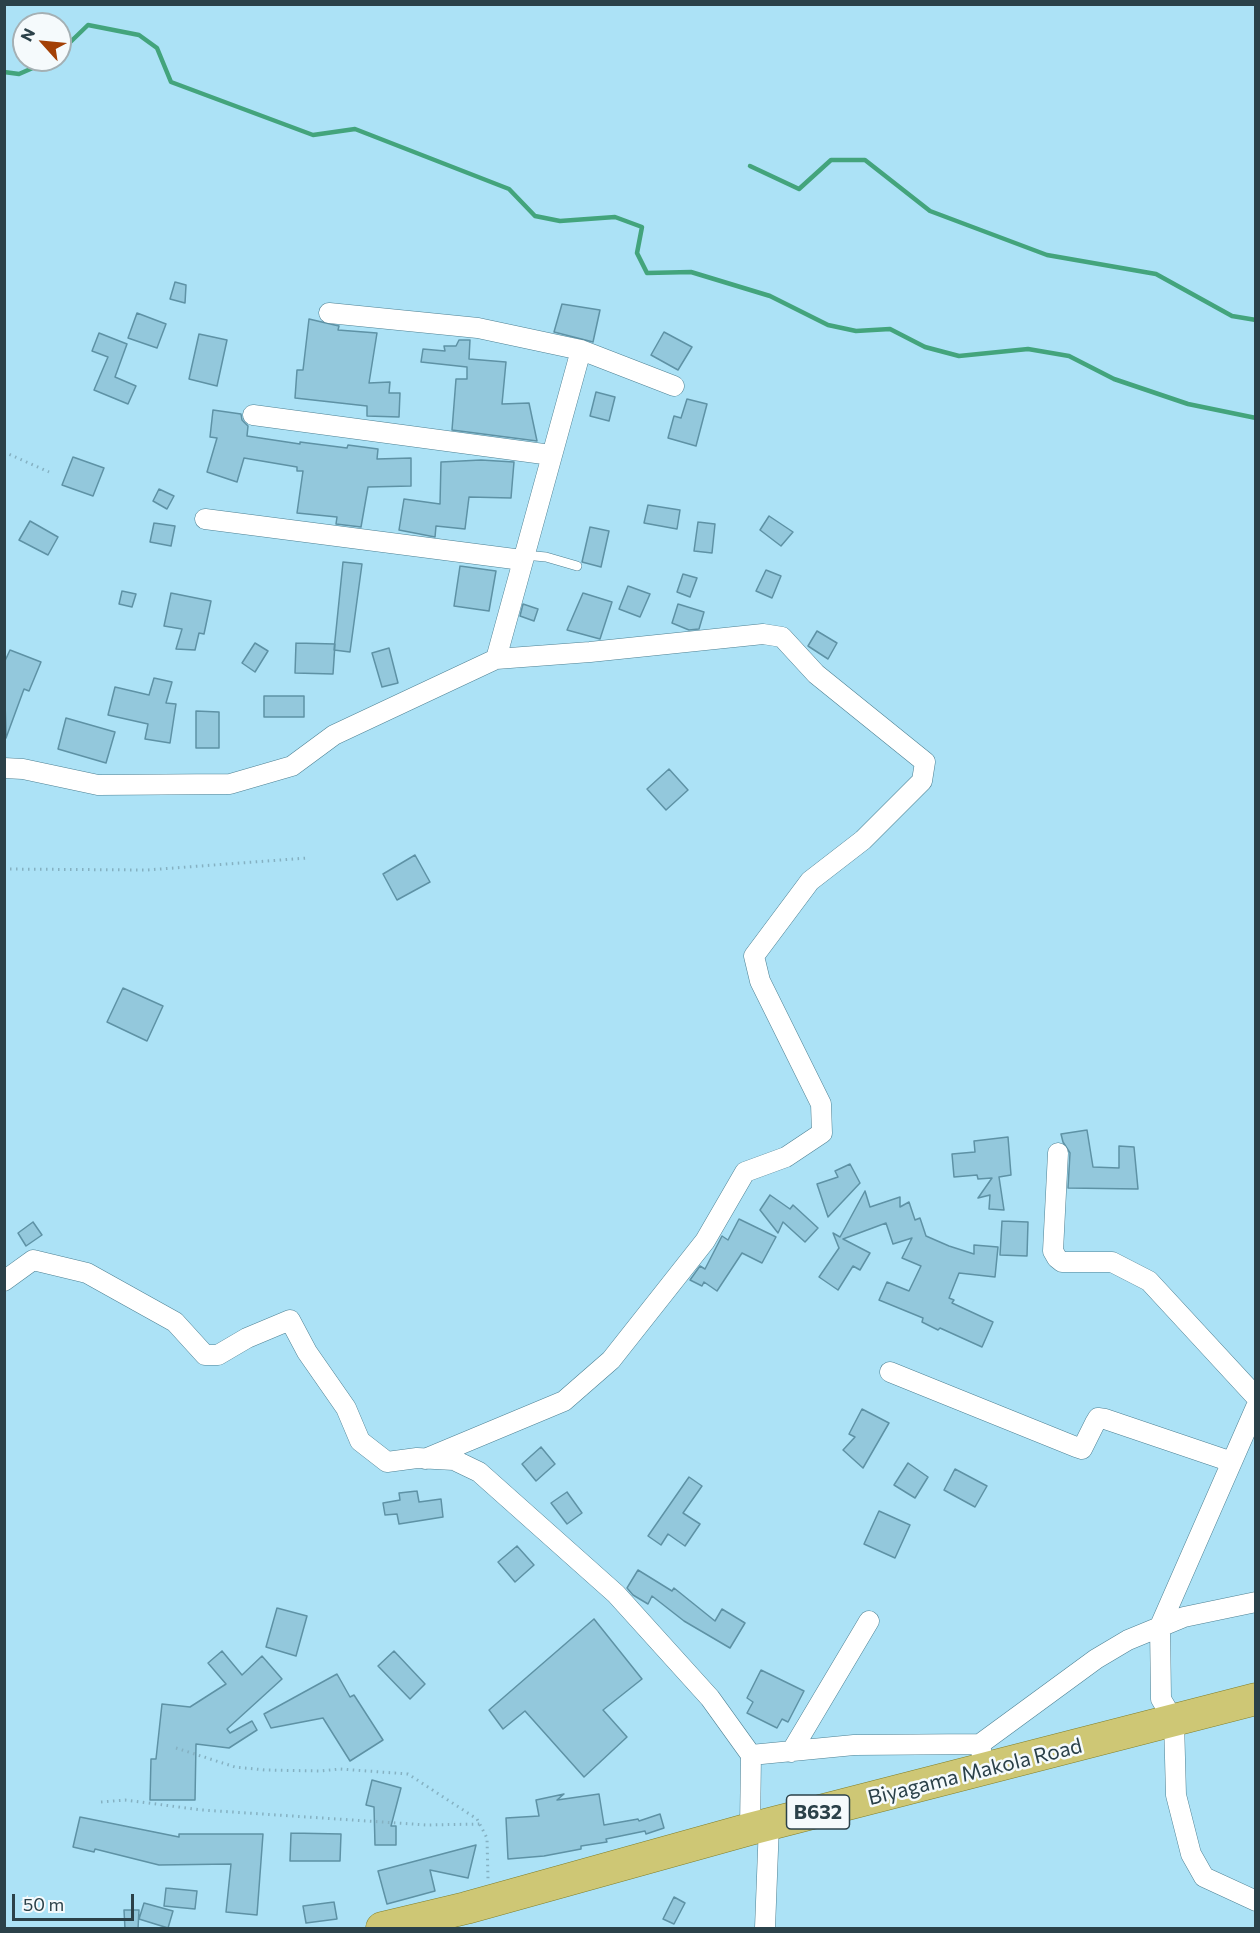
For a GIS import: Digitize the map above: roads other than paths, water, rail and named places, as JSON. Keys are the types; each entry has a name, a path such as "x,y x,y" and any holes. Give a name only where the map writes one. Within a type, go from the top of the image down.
{"main road":[{"name":"Biyagama Makola Road","path":"382,1929 469,1913 759,1827 982,1757 1174,1720 1256,1699"}],"street":[{"path":"329,313 478,328 581,350 675,386"},
{"path":"496,659 581,350"},
{"path":"253,415 551,455"},
{"path":"205,519 523,557"},
{"path":"4,768 23,769 98,785 230,784 292,766 334,735 496,659 763,634 782,638 816,674 925,762 922,781 863,840 810,881 754,956 760,981 821,1104 822,1133 786,1157 745,1172 705,1242 611,1360 564,1401 424,1459"},
{"path":"1058,1153 1053,1251 1057,1258 1062,1262 1112,1262 1149,1281 1256,1397"},
{"path":"4,1281 33,1260 87,1273 175,1322 206,1355 218,1354 290,1320 307,1353 346,1408 360,1441 387,1462 424,1459 454,1460 479,1472 616,1594 710,1698 751,1755 759,1827 765,1929"},
{"path":"890,1372 1082,1449 1098,1418 1232,1462"},
{"path":"1256,1407 1160,1626 1161,1699 1174,1720 1176,1795 1191,1854 1204,1877 1256,1901"},
{"path":"751,1755 854,1745 982,1757 1096,1659 1128,1640 1184,1617 1256,1602"},
{"path":"791,1752 869,1621"}],"lane":[{"path":"523,557 546,557 577,566"}],"waterway":[{"path":"72,40 88,25 139,35 157,48 171,82 313,135 355,129 509,189 535,216 560,221 615,217 642,227 637,253 647,273 691,272 770,296 828,325 856,331 890,329 925,347 959,356 1028,349 1069,356 1114,379 1188,404 1256,418"},
{"path":"4,72 19,74 24,72"},
{"path":"750,166 799,189 831,160 865,160 930,211 1047,255 1156,274 1232,316 1256,320"}]}
